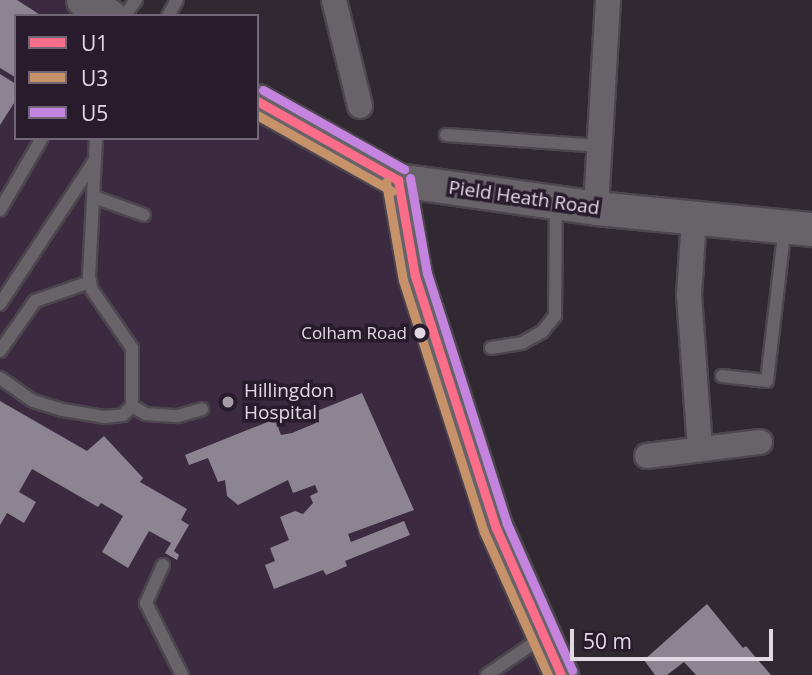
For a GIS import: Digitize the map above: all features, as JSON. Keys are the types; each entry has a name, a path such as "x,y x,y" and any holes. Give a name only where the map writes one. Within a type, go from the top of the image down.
{"street":[{"path":"84,0 107,14"},
{"path":"334,0 360,106"},
{"path":"596,208 608,0"},
{"name":"Pield Heath Road","path":"259,102 398,180 596,208 799,227"},
{"path":"398,180 415,276 496,528 541,638 561,675"},
{"path":"694,218 689,295 700,448"},
{"path":"647,456 760,442"}],"lane":[{"path":"446,135 599,146"},
{"path":"0,210 41,140"},
{"path":"0,378 33,401 63,410 105,417 123,415 132,406 132,348 90,282 96,140"},
{"path":"0,304 96,160"},
{"path":"94,197 144,215"},
{"path":"491,348 522,343 542,332 555,316 556,203"},
{"path":"722,376 767,381 799,227"},
{"path":"0,351 35,301 90,282"},
{"path":"132,406 146,414 178,416 202,409"},
{"path":"163,565 146,603 182,675"},
{"path":"487,675 541,638"}],"shaded area":[{"name":"Hillingdon Hospital","path":"0,0 83,0 107,14 14,14 14,140 259,140 259,102 398,180 559,675 0,675"}],"building":[{"path":"0,0 17,0 39,14 14,14 14,76 0,68"},
{"path":"0,74 14,83 14,103 0,125"},
{"path":"362,393 414,510 348,534 351,542 404,521 410,535 345,561 347,566 326,575 323,570 274,589 265,565 275,561 270,548 289,540 280,517 295,511 303,514 313,503 310,496 318,492 315,485 293,493 288,480 238,505 227,496 225,480 218,482 208,458 189,465 185,455 275,419 281,435 292,433 316,423 312,413"},
{"path":"0,401 87,451 104,436 143,478 140,482 187,509 181,520 189,525 174,551 179,555 177,560 165,553 171,543 149,531 128,568 102,552 123,516 101,503 98,507 32,469 19,492 36,502 24,523 7,513 0,525"},
{"path":"707,604 743,648 746,646 771,675 696,675 684,662 667,675 655,675 644,660"}],"transit line":[{"name":"U5","path":"263,90 404,169"},
{"name":"U1","path":"259,102 398,180"},
{"name":"U3","path":"259,116 392,191"},
{"name":"U5","path":"410,178 427,273 507,524 572,670"},
{"name":"U1","path":"398,180 415,276 496,528 561,675"},
{"name":"U3","path":"386,182 403,280 484,532 548,675"}],"place":[{"name":"Colham Road","path":"420,333"},
{"name":"Hillingdon Hospital","path":"228,402"}]}
